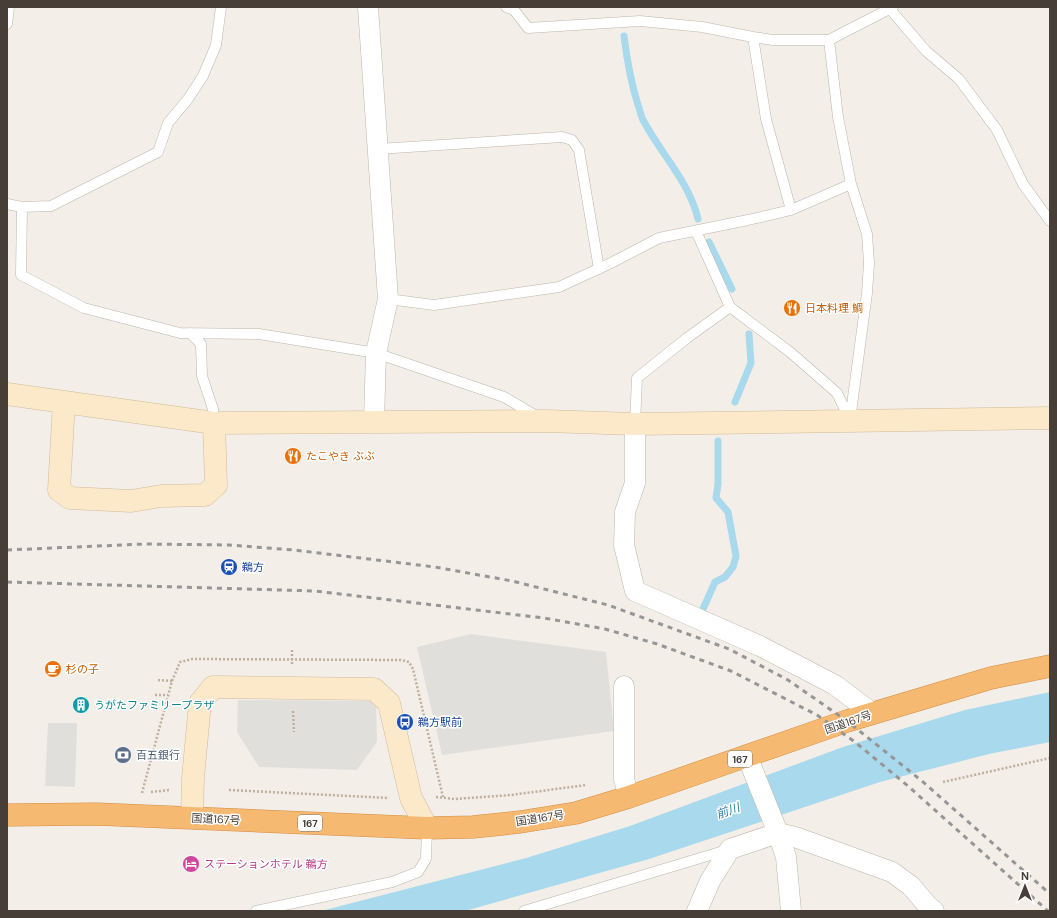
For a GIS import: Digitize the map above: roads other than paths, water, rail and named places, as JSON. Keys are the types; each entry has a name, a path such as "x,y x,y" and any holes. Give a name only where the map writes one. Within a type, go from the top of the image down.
{"highway":[{"name":"国道167号","path":"7,815 96,814 427,828 473,827 549,818 576,813 629,797 872,713 991,678 1050,666"}],"street":[{"path":"368,7 388,299 376,353 374,422"},
{"path":"7,394 214,423 546,421 635,424 1050,418"},
{"path":"64,402 60,490 70,498 131,501 161,496 205,495 216,485 214,423"},
{"path":"622,567 625,512 635,483 635,424"},
{"path":"624,545 635,591 760,646 835,685 872,713"},
{"path":"192,818 193,778 200,703 213,686 374,689 390,703 410,798 427,828"},
{"path":"624,686 624,779 629,797"},
{"path":"747,756 786,857 791,911"},
{"path":"697,911 710,881 730,849 776,828 796,837 819,844 892,872 911,886 930,909"}],"lane":[{"path":"7,24 9,7"},
{"path":"7,204 22,207 51,206 158,152 168,123 188,99 203,76 216,45 221,7"},
{"path":"506,7 514,10 528,28 640,21 702,27 773,40 829,40 891,8 926,51 959,79 997,130 1023,184 1050,221"},
{"path":"753,37 766,119 791,210"},
{"path":"829,40 838,117 851,184 867,234 869,263 867,292 850,420"},
{"path":"378,149 562,137 572,140 580,150 599,269"},
{"path":"388,299 434,305 559,287 599,269 659,238 791,210 851,184"},
{"path":"22,207 22,275 84,308 180,333 260,334 376,353 504,397 546,421"},
{"path":"696,231 730,307 790,352 837,393 850,420"},
{"path":"635,424 637,378 686,338 730,307"},
{"path":"190,333 201,344 202,376 213,410 214,423"},
{"path":"256,911 392,882 418,872 426,859 427,828"},
{"path":"524,911 730,849"}],"water":[{"name":"前川","path":"1050,692 1050,742 989,754 880,782 649,859 465,911 321,911 526,858 630,826 843,747 965,710"}],"waterway":[{"path":"624,36 631,80 642,118 688,192 698,219"},
{"path":"709,242 732,289"},
{"path":"735,402 751,363 749,334"},
{"path":"703,609 715,582 725,577 733,567 736,556 728,512 716,498 718,484 718,441"}],"railway":[{"path":"7,550 145,544 229,545 294,550 435,567 512,581 608,605 729,649 788,680 847,721 922,781 1050,894"},
{"path":"7,582 315,591 544,618 605,629 657,644 731,671 817,715 855,742 908,786 1048,911"}],"place":[{"name":"日本料理 鯛","path":"792,308"},
{"name":"たこやき ぶぶ","path":"293,456"},
{"name":"鵜方","path":"229,567"},
{"name":"杉の子","path":"53,669"},
{"name":"うがたファミリープラザ","path":"81,705"},
{"name":"鵜方駅前","path":"405,722"},
{"name":"百五銀行","path":"123,755"},
{"name":"ステーションホテル 鵜方","path":"191,864"}]}
